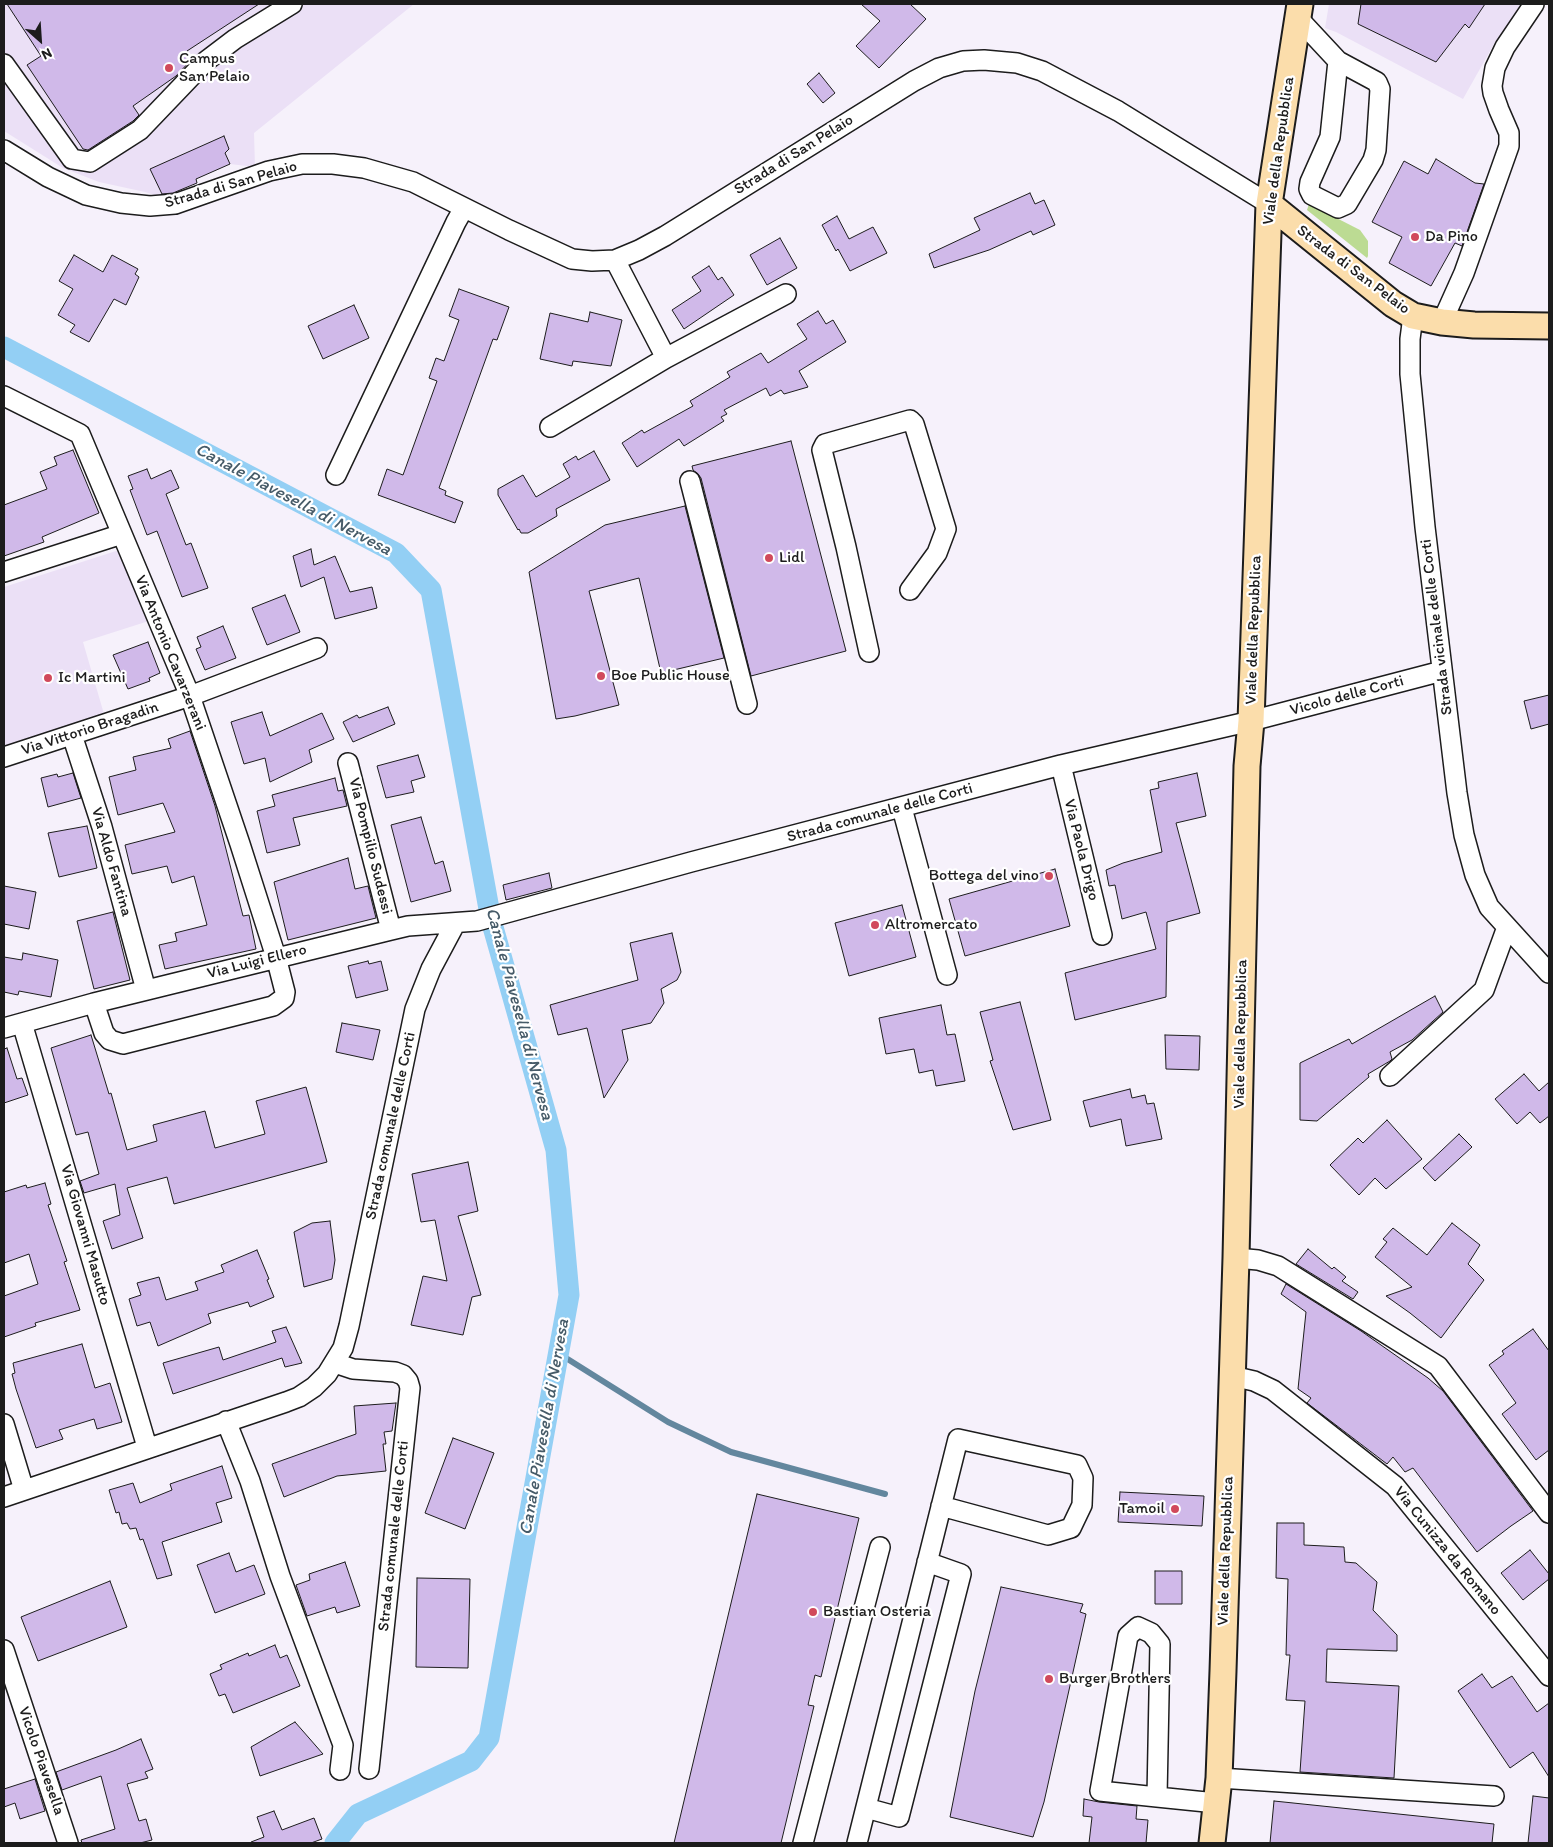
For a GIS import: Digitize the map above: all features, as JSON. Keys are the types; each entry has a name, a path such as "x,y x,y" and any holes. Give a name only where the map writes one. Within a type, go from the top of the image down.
{"main road":[{"name":"Viale della Repubblica","path":"1212,1843 1218,1778 1232,1376 1247,766 1251,721 1269,204 1299,10"},
{"name":"Strada di San Pelaio","path":"1269,204 1393,304 1413,316 1442,322 1474,325 1549,326"}],"street":[{"path":"4,64 72,159 90,162 140,130 206,60 235,39 292,4"},
{"path":"1442,322 1464,273 1508,146 1510,133 1495,101 1492,86 1495,68 1506,47 1534,4"},
{"path":"1299,10 1338,61 1376,82 1380,89 1376,150 1373,160 1347,204 1338,208 1312,195 1309,189 1310,182 1330,137 1338,61"},
{"name":"Strada di San Pelaio","path":"4,150 48,177 86,195 121,204 150,206 175,204 269,171 302,164 333,164 364,168 413,182 572,259 592,261 615,260 665,236 914,81 939,68 963,61 984,60 1018,63 1042,71 1118,111 1269,204"},
{"path":"336,475 464,208"},
{"path":"615,260 666,358"},
{"path":"550,427 666,358 786,294"},
{"name":"Strada vicinale delle Corti","path":"1413,316 1410,339 1410,374 1425,527 1457,793 1464,835 1475,874 1489,907 1549,973"},
{"name":"Via Antonio Cavarzerani","path":"4,397 80,434 190,696 276,957 285,992 284,998 272,1006 123,1044 110,1040 104,1033 94,1003"},
{"path":"869,652 822,450 825,444 910,420 914,424 946,529 937,553 910,590"},
{"path":"690,481 747,704"},
{"path":"4,572 122,534"},
{"name":"Via Vittorio Bragadin","path":"4,757 190,696 317,648"},
{"name":"Vicolo delle Corti","path":"1251,721 1442,670"},
{"name":"Strada comunale delle Corti","path":"512,912 691,862 1061,765 1251,721"},
{"name":"Via Aldo Fantina","path":"72,735 102,827 146,990"},
{"name":"Via Pompilio Sudessi","path":"348,763 391,930"},
{"name":"Via Paola Drigo","path":"1061,765 1102,935"},
{"path":"902,808 946,975"},
{"name":"Via Luigi Ellero","path":"13,1025 276,957 391,930 431,924 455,924 477,921 512,912"},
{"name":"Strada comunale delle Corti","path":"4,1497 299,1397 314,1387 327,1374 343,1348 349,1326 415,1009 431,969 455,924"},
{"path":"1390,1076 1484,990 1507,927"},
{"name":"Via Giovanni Masutto","path":"13,1025 147,1447"},
{"path":"1236,1258 1258,1260 1278,1266 1438,1366 1549,1513"},
{"name":"Strada comunale delle Corti","path":"335,1363 353,1369 395,1372 403,1375 408,1380 410,1388 369,1769"},
{"name":"Via Cunizza da Romano","path":"1232,1376 1254,1381 1273,1390 1395,1486 1549,1676"},
{"path":"226,1421 250,1481 280,1576 343,1745 340,1770"},
{"path":"4,1424 24,1490"},
{"path":"857,1843 958,1439 1077,1466 1083,1478 1082,1505 1071,1528 1048,1535 942,1506"},
{"path":"803,1843 880,1547"},
{"path":"866,1808 899,1817 961,1574 927,1562"},
{"path":"1157,1797 1160,1644 1152,1633 1138,1627 1128,1636 1100,1791 1157,1797 1216,1803"},
{"name":"Vicolo Piavesella","path":"4,1650 68,1843"},
{"path":"1218,1778 1494,1796"}],"shaded area":[{"name":"Campus San Pelaio","path":"4,4 414,4 254,133 255,167 230,164 196,179 197,183 164,198 99,182 63,168 4,131"},
{"path":"1329,4 1525,4 1494,44 1463,99 1325,28"},
{"name":"Ic Martini","path":"116,551 124,555 155,619 83,642 104,714 4,746 4,587"}],"green space":[{"path":"1309,204 1360,230 1368,241 1367,258 1307,210"}],"building":[{"path":"7,4 259,4 187,51 192,59 176,76 133,106 139,115 133,121 88,150 83,149 27,65 41,56"},
{"path":"861,4 910,4 926,19 879,68 856,46 880,21"},
{"path":"1361,4 1485,4 1469,28 1465,24 1436,62 1358,24"},
{"path":"819,73 835,93 823,103 807,84"},
{"path":"224,136 229,149 225,153 230,164 196,179 197,183 173,193 162,194 150,169"},
{"path":"1436,159 1475,183 1484,184 1462,246 1455,243 1431,286 1389,263 1402,237 1372,222 1404,161 1428,174"},
{"path":"1030,193 1035,204 1044,200 1055,225 1033,235 1031,231 989,250 934,268 929,254 980,230 974,218"},
{"path":"837,216 849,239 873,227 887,253 850,271 838,249 836,251 822,225"},
{"path":"780,238 797,268 767,285 750,255"},
{"path":"74,255 103,272 112,255 138,269 135,274 139,277 126,305 114,299 89,342 70,332 75,325 58,315 73,289 59,281"},
{"path":"709,266 718,280 722,277 734,295 684,329 672,310 701,291 692,277"},
{"path":"459,289 509,307 497,340 493,339 439,488 446,491 445,495 463,502 455,523 378,495 387,469 403,475 437,381 429,378 436,358 444,361 459,320 449,316"},
{"path":"354,305 369,338 323,359 308,326"},
{"path":"818,311 826,324 833,320 846,342 799,371 808,387 784,394 781,390 770,396 766,388 724,410 727,414 721,417 724,421 684,446 679,439 637,467 622,443 642,430 644,433 693,406 690,401 730,377 727,372 761,353 768,363 807,339 797,324"},
{"path":"590,312 622,320 611,366 573,361 572,366 540,359 550,313 588,322"},
{"name":"Lidl","path":"791,441 846,651 751,676 701,478 693,470 692,466"},
{"path":"73,450 99,513 42,537 44,542 4,556 4,505 47,489 40,472 57,465 54,457"},
{"path":"594,451 610,480 556,509 557,516 528,533 521,533 498,495 498,489 523,475 536,497 570,477 563,464 576,456 578,460"},
{"path":"147,469 151,479 171,470 179,488 166,494 186,545 191,543 208,588 182,597 157,531 147,535 130,490 133,489 128,476"},
{"path":"685,506 724,658 661,673 639,578 589,591 619,705 556,719 529,572 605,525"},
{"path":"311,549 314,565 335,556 350,592 372,587 377,608 335,619 324,577 301,587 293,556"},
{"path":"285,595 300,632 267,645 252,608"},
{"path":"223,626 236,658 205,670 196,649 201,647 197,637"},
{"path":"148,642 160,673 149,678 150,681 128,689 113,655"},
{"path":"1549,695 1549,724 1531,729 1524,701"},
{"path":"388,707 395,724 353,742 343,722 357,715 359,718"},
{"path":"262,712 270,736 322,713 334,739 309,750 312,762 270,782 265,758 244,764 231,722"},
{"path":"190,731 215,806 243,916 249,915 256,949 165,969 159,945 177,941 175,933 207,925 194,876 172,883 167,866 132,874 125,845 175,832 163,803 118,815 109,777 136,770 133,757 171,748 168,739"},
{"path":"418,755 425,777 411,781 414,792 386,798 377,766"},
{"path":"73,773 81,798 48,807 41,778 57,774 58,777"},
{"path":"1197,773 1206,816 1176,823 1200,913 1167,922 1166,997 1075,1020 1065,973 1156,949 1146,912 1122,919 1115,885 1109,886 1106,870 1162,852 1150,790 1159,788 1158,782"},
{"path":"335,778 338,791 343,790 347,806 293,818 300,845 267,853 257,811 275,806 272,795"},
{"path":"421,817 435,864 443,861 451,891 411,902 391,825"},
{"path":"87,826 97,868 59,877 48,833"},
{"path":"348,858 355,889 368,886 376,918 288,940 274,882"},
{"path":"1055,869 1070,926 965,956 949,899"},
{"path":"549,873 552,888 506,900 503,885"},
{"path":"4,886 36,892 29,929 4,924"},
{"path":"902,905 916,957 849,976 835,923"},
{"path":"113,912 130,980 94,989 77,921"},
{"path":"672,933 681,972 677,980 661,989 664,1003 651,1023 622,1030 628,1060 604,1098 587,1028 558,1035 550,1005 638,980 630,943"},
{"path":"23,953 58,960 51,997 19,991 18,995 4,992 4,957 22,960"},
{"path":"368,961 369,964 381,961 388,990 356,998 348,966"},
{"path":"1435,996 1443,1012 1412,1040 1390,1052 1392,1059 1390,1061 1368,1074 1369,1077 1317,1121 1300,1120 1300,1063 1349,1039 1352,1044"},
{"path":"1020,1002 1051,1120 1013,1130 990,1061 993,1060 980,1012"},
{"path":"941,1005 947,1035 955,1034 965,1081 936,1086 933,1070 919,1073 914,1049 886,1054 879,1018"},
{"path":"342,1023 380,1030 373,1060 336,1052"},
{"path":"91,1035 109,1094 111,1093 127,1150 157,1141 153,1125 205,1111 215,1148 265,1134 256,1101 306,1087 327,1162 174,1204 167,1177 127,1188 143,1238 112,1249 103,1221 120,1215 115,1184 84,1193 80,1181 99,1174 88,1132 76,1135 51,1048"},
{"path":"1165,1035 1200,1036 1199,1070 1166,1069"},
{"path":"7,1048 17,1079 22,1078 28,1095 4,1103 4,1049"},
{"path":"1524,1074 1539,1091 1549,1082 1549,1116 1540,1123 1530,1112 1517,1124 1495,1099"},
{"path":"1130,1089 1132,1098 1145,1095 1147,1104 1154,1103 1162,1139 1126,1146 1121,1119 1090,1127 1083,1101"},
{"path":"1387,1120 1422,1159 1386,1189 1375,1178 1359,1195 1330,1165 1358,1138 1363,1143"},
{"path":"1459,1134 1472,1147 1435,1181 1423,1168"},
{"path":"468,1162 478,1211 458,1216 481,1295 472,1297 463,1335 411,1325 423,1276 447,1281 435,1220 421,1222 412,1174"},
{"path":"45,1183 51,1204 48,1205 67,1261 64,1262 80,1310 35,1323 36,1326 4,1337 4,1296 38,1284 29,1254 4,1263 4,1192 26,1185 27,1188"},
{"path":"330,1221 335,1260 332,1279 304,1287 294,1232 312,1223"},
{"path":"1452,1223 1480,1245 1468,1264 1484,1280 1441,1338 1386,1296 1412,1287 1375,1257 1387,1242 1383,1239 1393,1228 1427,1255"},
{"path":"1308,1249 1332,1269 1334,1267 1346,1277 1342,1281 1358,1292 1353,1299 1296,1264"},
{"path":"257,1250 274,1297 250,1307 248,1302 208,1314 211,1323 158,1346 150,1322 137,1326 129,1299 141,1295 137,1283 159,1277 166,1300 198,1290 195,1282 224,1272 221,1265"},
{"path":"1286,1284 1361,1331 1428,1378 1443,1391 1533,1511 1477,1552 1413,1468 1405,1472 1393,1457 1387,1464 1307,1403 1311,1398 1298,1389 1306,1312 1281,1294"},
{"path":"286,1327 302,1363 285,1367 282,1358 173,1394 163,1363 219,1347 223,1360 276,1342 272,1331"},
{"path":"1533,1329 1549,1351 1549,1450 1536,1460 1502,1414 1516,1403 1489,1365 1504,1354 1502,1351"},
{"path":"82,1344 95,1388 110,1383 122,1422 97,1429 94,1419 59,1430 63,1439 36,1448 16,1389 12,1374 15,1373 13,1363"},
{"path":"396,1403 392,1431 384,1432 386,1444 383,1444 386,1471 337,1476 284,1497 272,1464 356,1434 354,1406"},
{"path":"453,1438 494,1453 465,1529 425,1513"},
{"path":"222,1466 232,1498 216,1503 222,1522 162,1542 172,1575 157,1579 143,1539 140,1540 136,1528 130,1529 127,1523 122,1524 119,1512 116,1513 109,1490 133,1483 140,1503 172,1490 170,1484"},
{"path":"1120,1492 1204,1496 1202,1526 1118,1522"},
{"path":"757,1494 859,1518 821,1677 815,1675 808,1705 814,1706 781,1843 674,1843"},
{"path":"1277,1523 1304,1523 1304,1545 1344,1547 1345,1562 1356,1563 1377,1582 1373,1610 1397,1635 1397,1651 1327,1649 1326,1682 1399,1686 1394,1778 1300,1772 1305,1701 1286,1700 1290,1655 1286,1655 1288,1579 1276,1578"},
{"path":"1530,1550 1549,1574 1549,1579 1523,1600 1501,1573"},
{"path":"229,1553 236,1572 254,1565 265,1594 215,1613 197,1565"},
{"path":"345,1562 360,1606 337,1613 335,1607 307,1616 296,1585 310,1580 309,1574"},
{"path":"1155,1571 1182,1571 1182,1604 1155,1604"},
{"path":"417,1578 470,1579 468,1668 416,1667"},
{"path":"110,1581 127,1627 38,1661 21,1617"},
{"path":"1001,1587 1083,1604 1080,1612 1086,1614 1044,1802 1033,1837 950,1817 975,1691"},
{"path":"275,1645 280,1658 287,1655 300,1686 233,1713 225,1694 219,1696 210,1674 222,1669 220,1665 248,1653 249,1656"},
{"path":"1482,1674 1492,1688 1512,1676 1537,1712 1549,1703 1549,1777 1533,1752 1510,1768 1458,1691"},
{"path":"295,1722 323,1754 260,1776 251,1747"},
{"path":"141,1739 153,1769 145,1772 148,1778 127,1784 139,1821 146,1819 152,1840 140,1843 82,1843 81,1840 115,1829 101,1776 62,1790 56,1772"},
{"path":"35,1779 45,1811 20,1819 15,1803 4,1807 4,1789"},
{"path":"1533,1796 1549,1798 1549,1843 1528,1843"},
{"path":"1084,1799 1137,1806 1136,1819 1148,1820 1146,1843 1089,1843 1092,1817 1083,1816"},
{"path":"1274,1801 1494,1824 1492,1843 1270,1843"},
{"path":"274,1811 282,1830 314,1818 322,1839 311,1843 251,1843 264,1837 257,1817"}],"waterway":[{"name":"Canale Piavesella di Nervesa","path":"4,347 396,553 431,590 491,920 556,1150 569,1295 489,1738 471,1761 358,1814 335,1843"},
{"path":"558,1353 668,1422 731,1452 885,1494"}],"place":[{"name":"Campus San Pelaio","path":"169,68"},
{"name":"Da Pino","path":"1415,237"},
{"name":"Lidl","path":"769,558"},
{"name":"Boe Public House","path":"601,676"},
{"name":"Ic Martini","path":"48,678"},
{"name":"Bottega del vino","path":"1049,876"},
{"name":"Altromercato","path":"875,925"},
{"name":"Tamoil","path":"1175,1509"},
{"name":"Bastian Osteria","path":"813,1612"},
{"name":"Burger Brothers","path":"1049,1679"}]}
